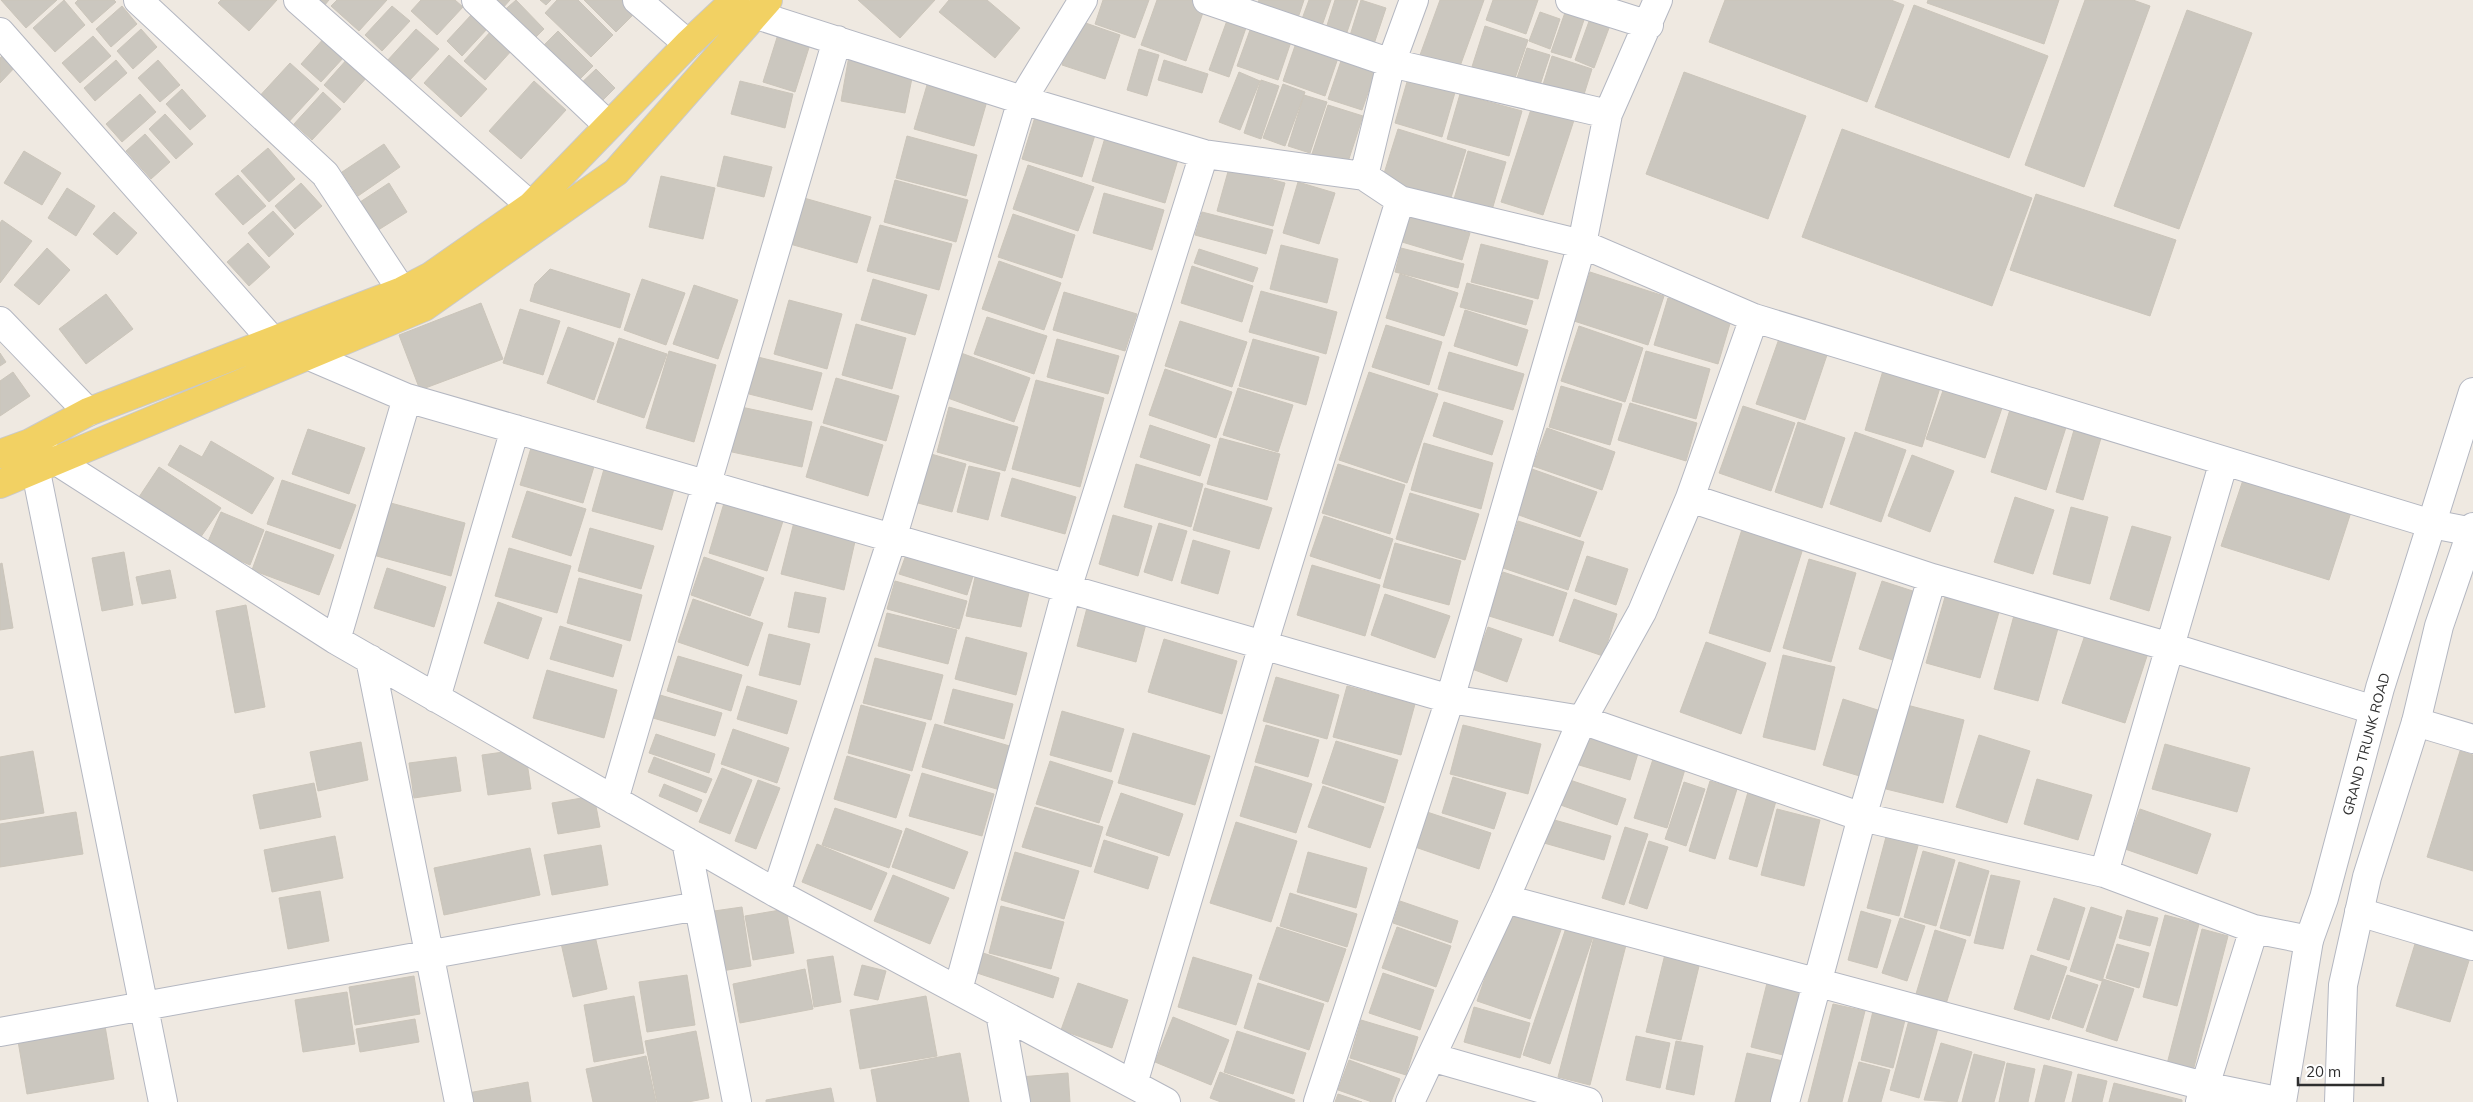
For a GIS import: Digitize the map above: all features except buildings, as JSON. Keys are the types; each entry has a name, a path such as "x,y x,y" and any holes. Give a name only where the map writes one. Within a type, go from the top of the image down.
{"main road":[{"path":"0,454 41,458 88,412 272,340 402,292 431,276 531,206 688,44 747,5"},
{"path":"0,484 41,458 308,356 424,307 616,172 747,5"}],"street":[{"path":"138,0 325,174 402,292"},
{"path":"298,0 531,206"},
{"path":"476,0 608,126"},
{"path":"637,0 688,44"},
{"path":"776,893 892,539 1022,100 1083,0"},
{"path":"1207,0 1391,63 1608,114"},
{"path":"1364,176 1391,63 1414,0"},
{"path":"1570,0 1649,25"},
{"path":"1318,1102 1450,699 1582,244 1608,114 1649,25 1658,0"},
{"path":"747,5 837,40 1022,100 1204,154 1364,176 1400,200 1582,244 1754,318 2432,524 2472,530 2439,626 2416,722 2367,877 2343,985 2339,1102"},
{"path":"0,32 272,340 406,398 1450,699 1582,720 1862,817 2104,873 2254,929 2309,940"},
{"path":"614,800 705,484 837,40"},
{"path":"958,990 1067,589 1204,154"},
{"path":"1133,1084 1264,645 1400,200"},
{"path":"1410,1102 1504,899 1582,720 1642,612 1690,498 1754,318"},
{"path":"0,321 88,412"},
{"name":"GRAND TRUNK ROAD","path":"2282,1102 2309,940 2324,898 2374,710 2473,392"},
{"path":"336,640 406,398"},
{"path":"436,698 515,430"},
{"path":"41,458 336,640 776,893 1166,1102"},
{"path":"41,458 163,1102"},
{"path":"2104,873 2224,461"},
{"path":"1690,498 1932,578 2170,647 2374,710"},
{"path":"1785,1102 1862,817 1932,578"},
{"path":"370,660 459,1102"},
{"path":"2416,722 2473,739"},
{"path":"686,841 737,1102"},
{"path":"1504,899 1816,982 2202,1094 2282,1102"},
{"path":"0,1032 698,906"},
{"path":"2359,912 2473,946"},
{"path":"2202,1094 2254,929"},
{"path":"1000,1013 1016,1102"},
{"path":"1432,1057 1588,1102"}]}
